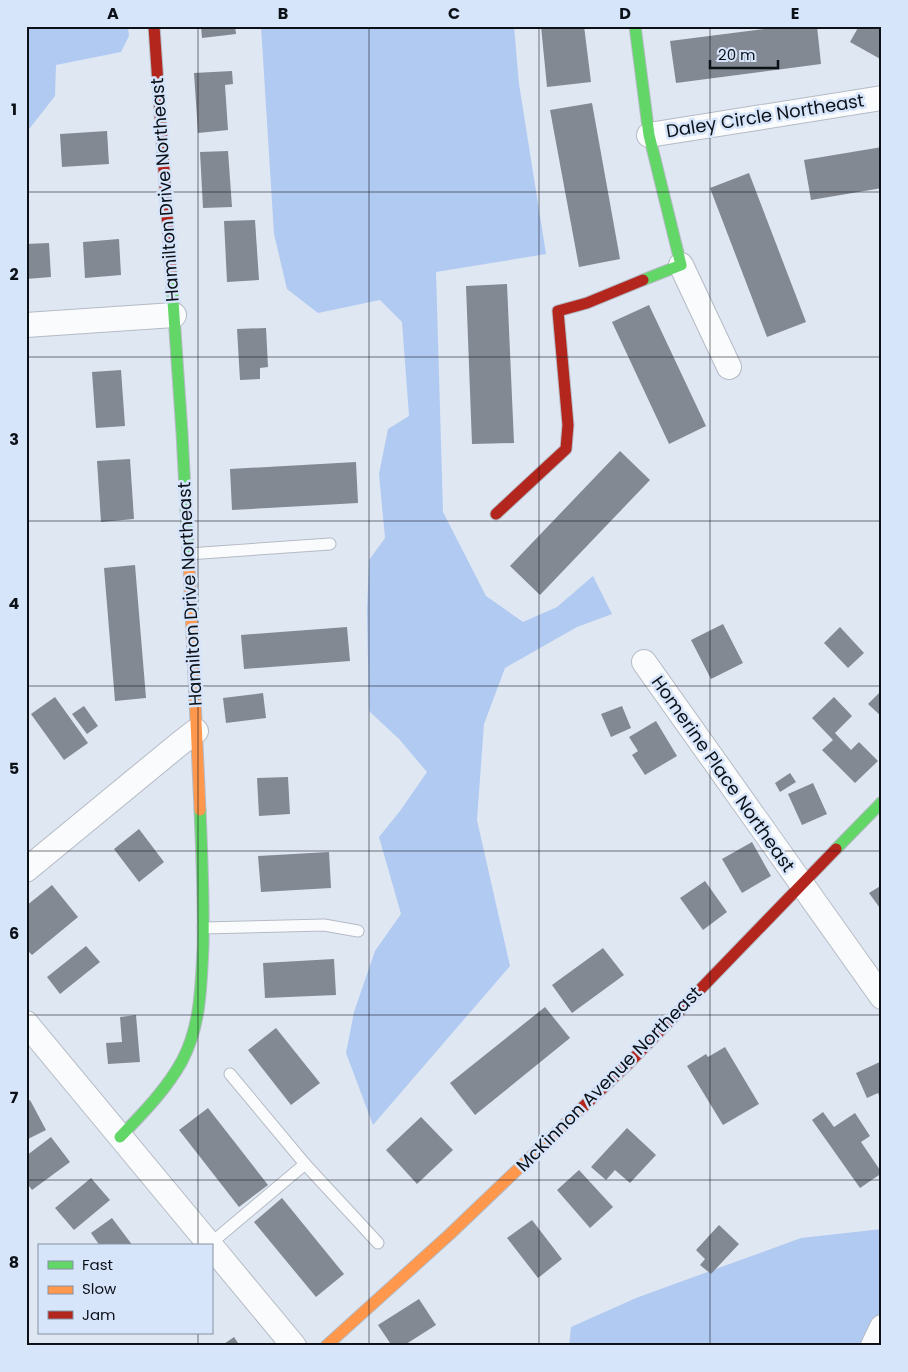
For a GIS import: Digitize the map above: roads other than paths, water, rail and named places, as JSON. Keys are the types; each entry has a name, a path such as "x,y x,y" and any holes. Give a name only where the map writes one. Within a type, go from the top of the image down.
{"street":[{"name":"Hamilton Drive Northeast","path":"120,1137 158,1098 182,1061 192,1039 201,1001 204,893 188,554 154,26"},
{"path":"635,26 649,135 681,265 729,367"},
{"name":"Daley Circle Northeast","path":"649,135 882,98"},
{"path":"496,514 566,449 568,425 558,311 587,303 681,265"},
{"path":"26,325 174,315"},
{"name":"Homerine Place Northeast","path":"644,662 882,997"},
{"path":"26,870 196,732"},
{"name":"McKinnon Avenue Northeast","path":"326,1346 450,1234 629,1063 882,802"},
{"path":"26,1024 210,1244"},
{"path":"212,1246 294,1346"},
{"path":"873,1346 882,1327"}],"lane":[{"path":"188,554 330,544"},
{"path":"203,928 324,925 358,931"},
{"path":"230,1074 305,1164 378,1243"},
{"path":"212,1244 305,1164"}]}
